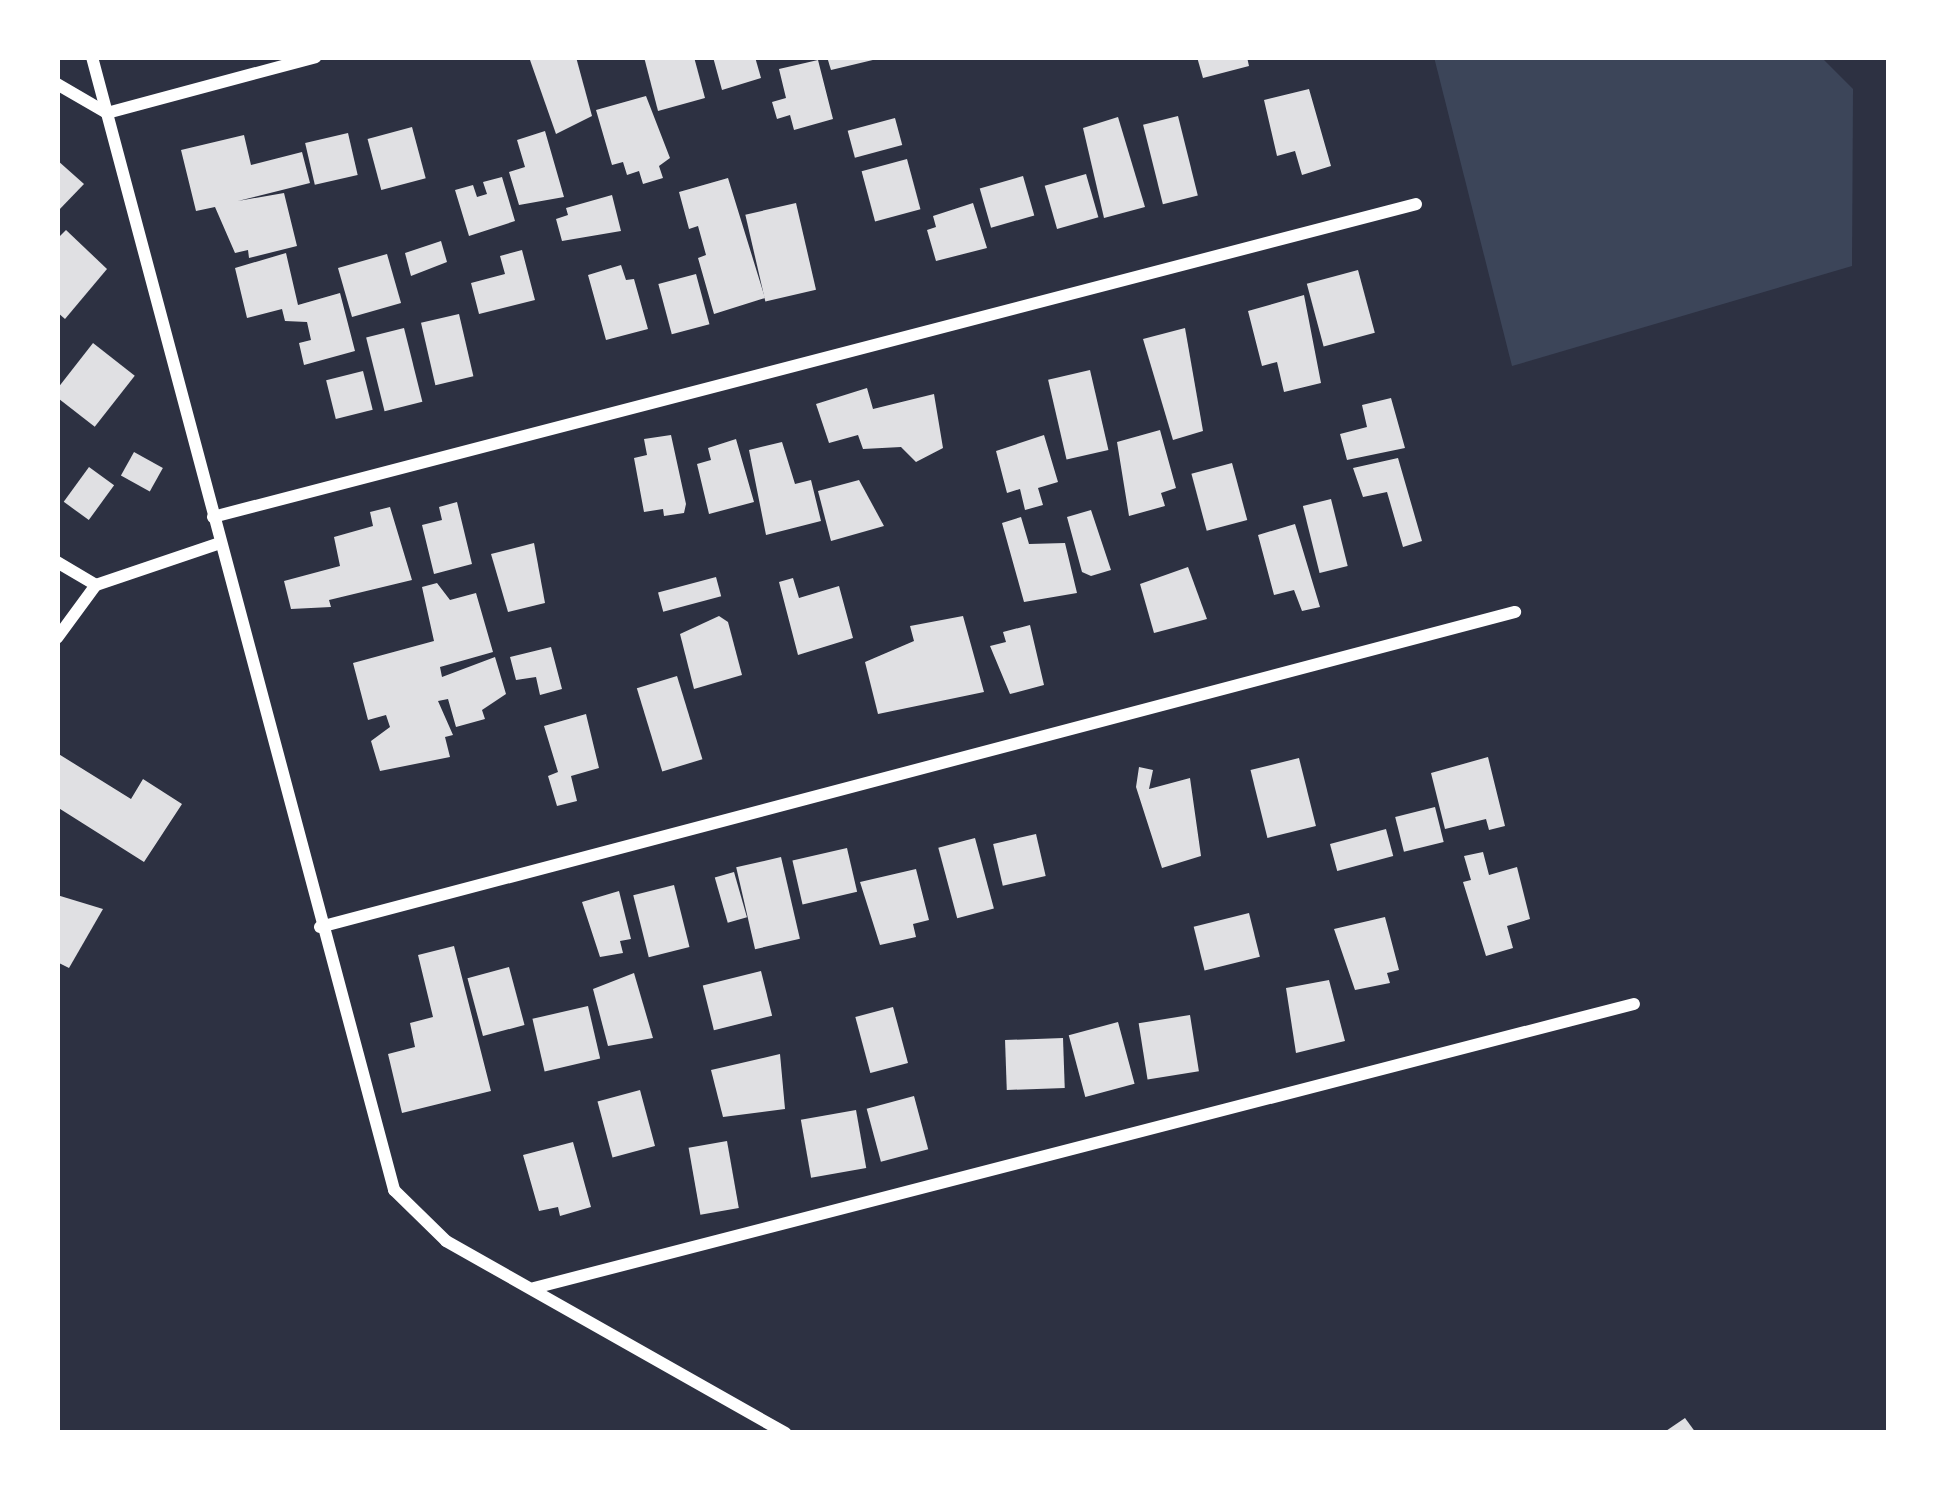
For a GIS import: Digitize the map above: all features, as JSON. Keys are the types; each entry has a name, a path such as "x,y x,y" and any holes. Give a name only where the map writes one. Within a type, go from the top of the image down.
{"street":[{"path":"92,57 394,1190 446,1241 785,1433"},
{"path":"57,84 106,112 316,57"},
{"path":"213,517 1416,204"},
{"path":"57,638 96,585 220,543"},
{"path":"57,562 96,585"},
{"path":"320,926 1515,612"},
{"path":"532,1288 1634,1004"}],"shaded area":[{"path":"1434,57 1821,57 1853,89 1852,266 1512,366"}],"building":[{"path":"576,57 592,116 556,134 530,60"},
{"path":"644,57 694,57 705,98 658,111"},
{"path":"713,57 755,57 761,78 722,90"},
{"path":"827,57 877,57 877,59 831,70"},
{"path":"1197,57 1247,57 1249,66 1203,78"},
{"path":"818,60 833,119 794,130 790,115 777,119 772,102 786,98 779,69"},
{"path":"1309,89 1331,166 1302,175 1295,151 1277,156 1264,100"},
{"path":"646,96 670,158 659,166 663,178 643,184 639,171 627,175 623,162 612,165 596,110"},
{"path":"1178,116 1198,196 1163,204 1143,125"},
{"path":"1118,117 1145,207 1104,218 1083,128"},
{"path":"895,118 902,145 855,158 848,131"},
{"path":"412,127 426,178 381,190 368,139"},
{"path":"545,131 564,197 519,205 509,172 525,167 517,140"},
{"path":"348,133 358,175 315,185 305,143"},
{"path":"244,135 251,165 302,152 310,183 238,201 284,193 297,246 249,258 248,250 235,253 215,207 196,211 181,150"},
{"path":"907,159 920,209 875,221 862,171"},
{"path":"57,160 84,184 57,212"},
{"path":"1086,174 1098,217 1057,229 1045,186"},
{"path":"1023,176 1034,215 991,228 980,188"},
{"path":"502,177 515,221 469,236 455,190 473,185 477,197 487,194 483,182"},
{"path":"728,178 765,298 714,314 698,258 706,255 698,226 689,229 679,192"},
{"path":"612,195 621,231 562,241 556,219 568,215 566,208"},
{"path":"796,203 816,290 765,301 745,215"},
{"path":"973,203 987,248 936,261 927,230 936,227 933,216"},
{"path":"66,230 107,269 65,319 57,312 57,239"},
{"path":"441,241 447,262 411,276 405,253"},
{"path":"522,250 535,300 479,314 471,283 505,274 500,256"},
{"path":"286,253 298,305 340,293 355,351 304,365 299,343 311,340 307,322 285,321 282,309 247,318 235,268"},
{"path":"387,254 401,303 352,317 338,268"},
{"path":"621,265 626,280 634,279 648,329 606,340 588,275"},
{"path":"1358,270 1375,333 1324,347 1307,284"},
{"path":"696,274 709,324 672,334 658,284"},
{"path":"1304,295 1321,383 1284,392 1277,362 1262,366 1248,311"},
{"path":"459,314 473,376 435,385 421,323"},
{"path":"404,328 422,402 385,411 366,337"},
{"path":"1185,328 1203,431 1173,440 1143,339"},
{"path":"93,343 135,376 95,427 57,397 57,389"},
{"path":"1090,370 1108,450 1067,460 1048,380"},
{"path":"363,371 373,410 336,419 326,380"},
{"path":"867,388 873,409 934,394 943,448 916,462 901,447 863,449 858,435 829,443 816,404"},
{"path":"1391,398 1405,448 1347,460 1340,434 1367,427 1362,405"},
{"path":"1160,430 1176,488 1161,493 1165,506 1129,516 1117,442"},
{"path":"671,435 684,513 644,512 634,458 647,455 644,439"},
{"path":"1044,435 1058,482 1038,488 1043,505 1025,510 1020,489 1007,493 996,451"},
{"path":"736,439 754,502 709,514 697,464 711,460 708,448"},
{"path":"782,442 795,484 811,480 821,521 766,535 749,450"},
{"path":"134,452 163,468 150,492 121,476"},
{"path":"1398,458 1422,541 1403,547 1387,492 1363,497 1353,468"},
{"path":"1232,463 1247,520 1207,531 1191,474"},
{"path":"89,467 114,485 89,520 64,502"},
{"path":"859,480 884,526 831,541 818,491"},
{"path":"1331,499 1348,566 1320,573 1303,506"},
{"path":"457,502 472,564 434,574 422,525 442,520 439,507"},
{"path":"390,507 412,580 329,600 331,607 291,609 284,581 340,566 334,537 373,526 370,512"},
{"path":"1091,510 1111,570 1091,576 1082,572 1067,517"},
{"path":"1021,517 1029,544 1065,543 1077,593 1024,602 1002,523"},
{"path":"1295,524 1320,607 1302,611 1294,590 1274,595 1258,535"},
{"path":"534,543 545,603 508,612 491,554"},
{"path":"1188,567 1207,619 1154,633 1140,584"},
{"path":"716,577 721,596 663,612 658,593"},
{"path":"793,578 799,598 839,586 853,638 798,655 779,582"},
{"path":"437,583 450,600 476,593 493,652 440,667 442,677 495,657 506,694 482,710 485,719 456,727 448,699 438,701 453,735 445,737 450,757 380,771 371,741 390,727 386,715 368,720 353,663 434,641 422,587"},
{"path":"719,616 728,622 742,675 694,689 680,634"},
{"path":"963,616 984,692 878,714 865,662 914,641 910,626"},
{"path":"1030,625 1044,685 1010,694 990,646 1006,642 1003,632"},
{"path":"551,647 562,689 540,695 536,677 516,680 510,657"},
{"path":"677,676 702,759 662,771 637,688"},
{"path":"586,714 599,768 571,776 577,801 557,806 548,776 558,772 544,726"},
{"path":"57,753 131,799 143,779 182,804 144,862 57,807"},
{"path":"1488,757 1505,826 1489,830 1486,819 1445,829 1431,773"},
{"path":"1299,758 1316,826 1267,838 1250,770"},
{"path":"1139,767 1153,770 1149,789 1190,778 1201,856 1162,868 1136,787"},
{"path":"1435,807 1444,842 1404,852 1395,817"},
{"path":"1386,829 1393,856 1337,871 1330,844"},
{"path":"1036,834 1046,876 1003,886 993,844"},
{"path":"975,838 994,909 957,918 938,848"},
{"path":"847,848 857,892 803,904 792,861"},
{"path":"1483,852 1489,875 1517,867 1530,919 1507,926 1513,948 1486,956 1463,882 1471,880 1464,856"},
{"path":"781,857 800,939 755,949 736,867"},
{"path":"916,869 929,920 913,924 916,937 880,945 860,882"},
{"path":"734,872 747,917 728,923 715,878"},
{"path":"674,885 689,947 649,957 633,895"},
{"path":"619,891 631,939 620,941 623,953 600,957 582,902"},
{"path":"57,895 103,909 69,968 57,962"},
{"path":"1249,913 1260,957 1205,970 1194,927"},
{"path":"1385,917 1399,970 1387,973 1390,983 1355,990 1334,929"},
{"path":"454,946 491,1091 402,1113 388,1054 415,1047 410,1023 433,1017 418,955"},
{"path":"509,967 525,1025 483,1036 467,978"},
{"path":"761,971 772,1016 714,1030 703,986"},
{"path":"634,973 653,1038 608,1046 593,989"},
{"path":"1329,980 1345,1041 1296,1053 1286,988"},
{"path":"588,1006 600,1059 545,1071 532,1019"},
{"path":"893,1007 908,1063 870,1073 855,1017"},
{"path":"1190,1015 1199,1071 1148,1079 1139,1023"},
{"path":"1118,1022 1135,1084 1085,1097 1069,1035"},
{"path":"1063,1038 1065,1088 1007,1090 1005,1040"},
{"path":"780,1054 785,1109 723,1117 711,1070"},
{"path":"640,1090 655,1146 613,1157 597,1101"},
{"path":"914,1096 928,1149 881,1162 867,1109"},
{"path":"856,1110 866,1168 811,1178 801,1120"},
{"path":"727,1141 739,1208 700,1215 689,1148"},
{"path":"573,1142 591,1207 560,1216 558,1207 539,1211 523,1155"},
{"path":"1685,1418 1696,1433 1663,1433"}]}
